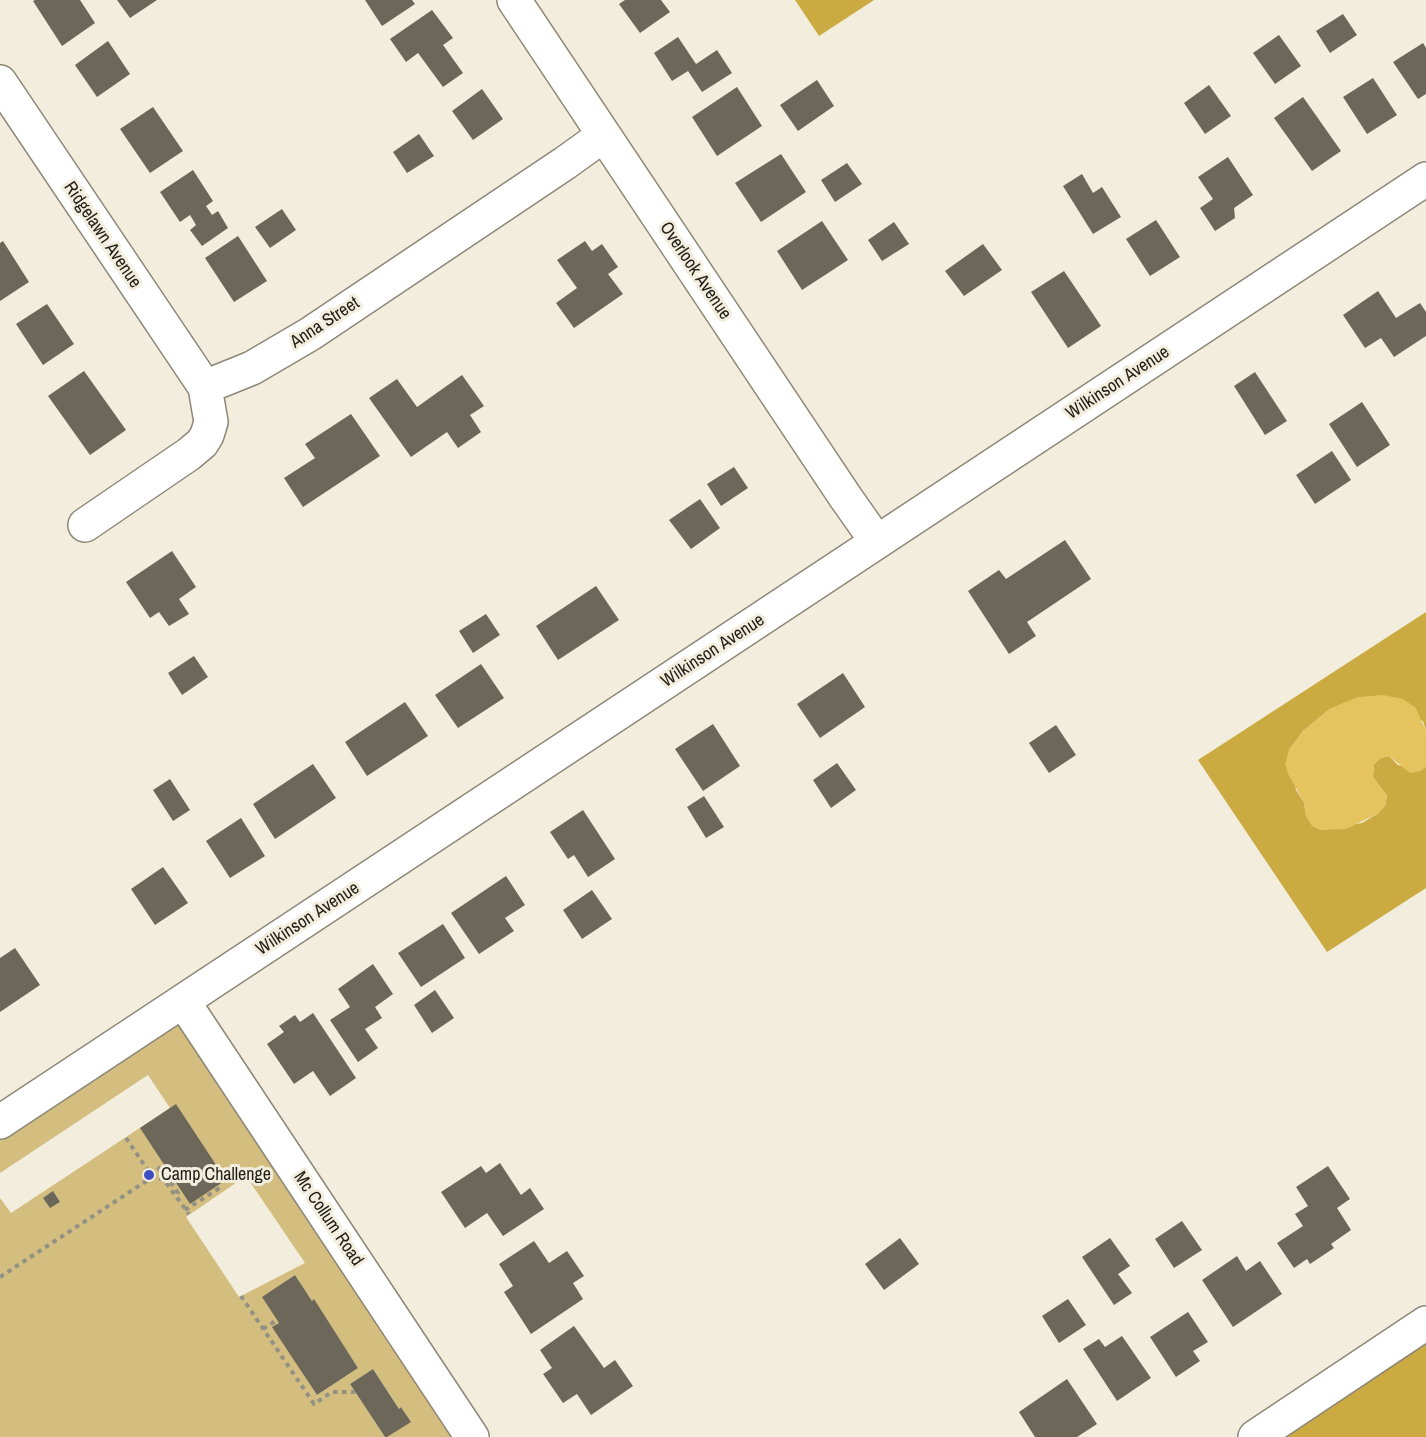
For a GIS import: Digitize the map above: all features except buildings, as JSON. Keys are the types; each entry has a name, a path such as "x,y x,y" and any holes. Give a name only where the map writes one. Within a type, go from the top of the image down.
{"street":[{"name":"Overlook Avenue","path":"514,0 840,489 878,542"},
{"name":"Ridgelawn Avenue","path":"0,82 206,387"},
{"name":"Anna Street","path":"206,387 252,368 310,334 604,135"},
{"name":"Wilkinson Avenue","path":"0,1122 1426,179"},
{"path":"85,525 202,443 212,422 206,387"},
{"name":"Mc Collum Road","path":"183,1001 472,1437"},
{"path":"1255,1437 1426,1323"}],"path":[{"path":"126,1138 151,1176 165,1180 187,1212 218,1189 216,1187"},
{"path":"0,1277 106,1207 163,1166 178,1193 176,1195"},
{"path":"241,1296 314,1404 332,1392 355,1392"},
{"path":"263,1329 277,1320"},
{"path":"288,1366 294,1361"}],"shaded area":[{"path":"795,0 874,0 819,36"},
{"path":"1426,612 1426,731 1423,721 1331,708 1303,731 1289,750 1296,790 1304,802 1306,816 1320,830 1362,823 1385,806 1387,796 1373,777 1374,764 1380,758 1389,756 1398,765 1420,771 1426,766 1426,888 1327,952 1198,760"},
{"path":"1383,695 1403,699 1416,708 1426,731 1426,766 1420,771 1410,773 1389,756 1380,758 1374,764 1373,777 1387,796 1385,806 1377,814 1346,829 1320,830 1312,826 1306,816 1304,802 1288,774 1285,764 1289,750 1303,731 1331,708 1358,697"},
{"name":"Camp Challenge","path":"183,1001 472,1437 387,1437 410,1421 401,1407 399,1409 373,1369 350,1384 385,1437 0,1437 0,1198 11,1213 170,1108 148,1075 0,1173 0,1122","holes":["246,1176 305,1263 239,1297 186,1217","295,1275 358,1368 317,1395 273,1327 279,1323 263,1297"]},
{"path":"1426,1323 1426,1437 1255,1437"}],"place":[{"name":"Camp Challenge","path":"149,1175"}]}
